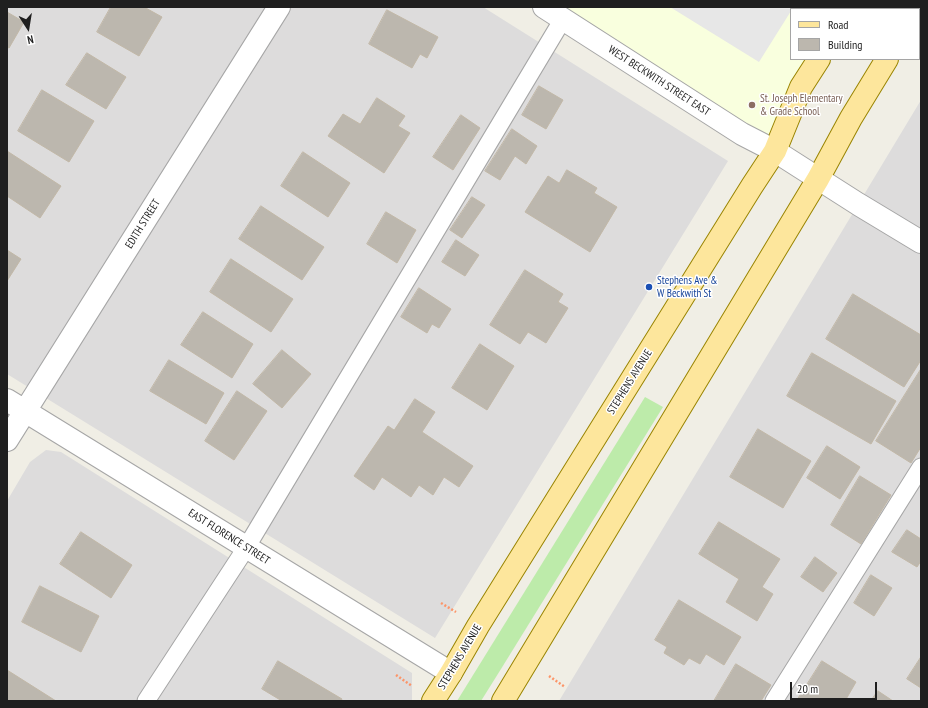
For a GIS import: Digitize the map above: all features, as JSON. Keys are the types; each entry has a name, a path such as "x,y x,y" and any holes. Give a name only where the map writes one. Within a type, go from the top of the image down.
{"main road":[{"name":"STEPHENS AVENUE","path":"433,701 752,186 775,152 801,87 818,60"},
{"path":"507,700 818,179 851,118 886,60"}],"street":[{"name":"EDITH STREET","path":"7,440 279,7"},
{"name":"WEST BECKWITH STREET EAST","path":"544,7 742,134 775,152 921,242"},
{"name":"EAST FLORENCE STREET","path":"7,400 451,673"}],"lane":[{"path":"146,701 246,548 563,19"},
{"path":"774,701 921,466"}],"shaded area":[{"path":"7,7 483,7 728,161 435,638 7,374"},
{"name":"St. Joseph Elementary & Grade School","path":"547,7 862,7 790,8 790,60 830,60 775,151"},
{"path":"670,7 794,7 790,8 790,13 759,62"},
{"path":"921,100 921,701 559,701"},
{"path":"46,450 61,452 412,673 412,701 7,701 7,501 30,462"}],"green space":[{"path":"645,397 663,407 481,701 457,701"}],"building":[{"path":"111,7 144,7 162,17 139,56 97,32"},
{"path":"387,10 438,37 427,58 420,54 412,68 369,44"},
{"path":"7,12 24,22 9,48 7,47"},
{"path":"87,53 126,77 106,109 66,85"},
{"path":"539,86 563,100 546,129 522,115"},
{"path":"42,90 94,121 69,162 18,131"},
{"path":"377,98 405,116 398,126 410,133 384,173 328,136 343,114 360,124"},
{"path":"461,115 480,128 453,170 433,157"},
{"path":"512,129 537,146 526,164 515,156 500,180 485,171"},
{"path":"7,151 61,186 40,218 7,196"},
{"path":"303,152 350,183 328,217 281,186"},
{"path":"567,170 597,188 594,193 617,207 590,252 525,212 548,176 559,183"},
{"path":"472,197 485,205 462,238 450,230"},
{"path":"261,206 324,247 302,280 239,239"},
{"path":"386,212 416,230 397,263 367,244"},
{"path":"456,240 479,255 465,276 442,262"},
{"path":"7,250 21,259 7,281"},
{"path":"231,259 293,299 271,332 210,292"},
{"path":"525,270 563,294 558,302 568,308 546,343 528,332 520,344 490,325"},
{"path":"419,288 451,309 439,328 432,324 427,333 401,317"},
{"path":"853,294 921,335 921,360 904,387 826,339"},
{"path":"203,312 253,344 232,378 181,345"},
{"path":"480,344 514,366 487,410 452,388"},
{"path":"282,350 311,374 282,408 253,384"},
{"path":"812,353 896,401 871,444 787,396"},
{"path":"169,360 224,393 206,424 150,391"},
{"path":"921,369 921,447 911,463 876,441"},
{"path":"237,391 267,411 234,460 205,441"},
{"path":"415,399 435,412 422,432 473,466 459,487 444,477 433,495 419,485 411,497 382,477 374,490 354,476 388,426 394,430"},
{"path":"758,429 811,461 783,508 730,477"},
{"path":"827,446 860,467 840,499 807,478"},
{"path":"860,476 891,495 861,544 831,525"},
{"path":"719,522 780,559 762,587 773,594 757,621 726,602 739,579 699,554"},
{"path":"907,530 921,539 921,561 917,567 892,552"},
{"path":"81,532 132,565 111,598 60,564"},
{"path":"815,557 837,573 823,592 801,577"},
{"path":"871,575 892,588 874,616 854,603"},
{"path":"40,586 99,616 81,652 22,622"},
{"path":"679,600 741,637 724,665 706,654 700,664 689,658 684,665 664,653 667,647 655,640"},
{"path":"921,657 921,688 907,679"},
{"path":"278,661 342,699 341,701 282,701 262,689"},
{"path":"822,661 856,682 845,701 801,701 798,699"},
{"path":"736,664 771,685 761,701 714,701"},
{"path":"7,670 56,701 7,701"},
{"path":"878,691 893,701 871,701"}],"place":[{"name":"St. Joseph Elementary & Grade School","path":"752,105"},
{"name":"Stephens Ave & W Beckwith St","path":"649,287"}]}
